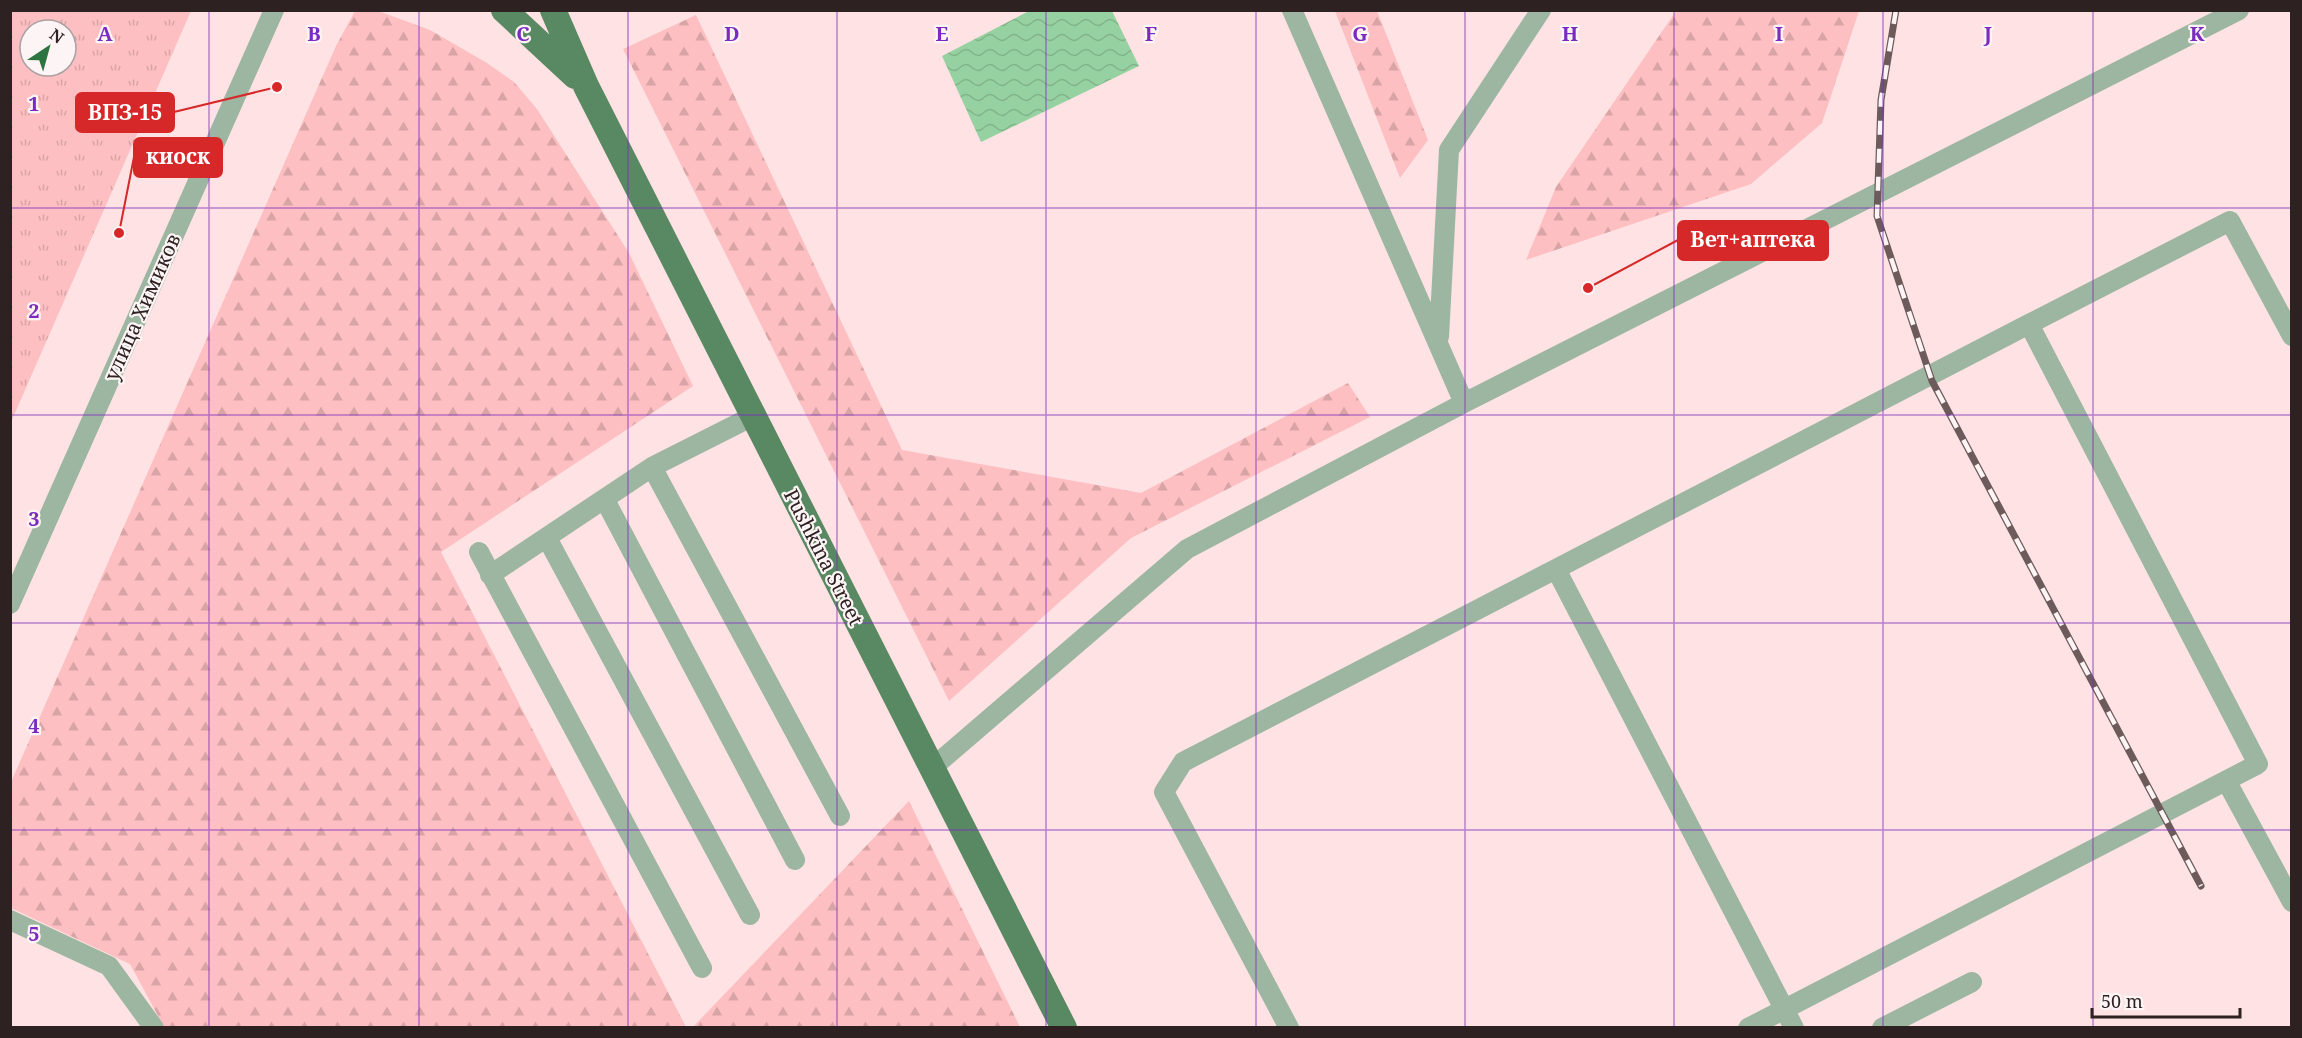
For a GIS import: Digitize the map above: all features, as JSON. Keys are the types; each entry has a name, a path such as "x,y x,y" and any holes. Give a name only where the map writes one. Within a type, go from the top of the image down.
{"main road":[{"path":"504,10 586,86"},
{"name":"Pushkina Street","path":"553,10 586,86 1064,1028"}],"street":[{"name":"улица Химиков","path":"10,604 274,10"},
{"path":"1292,10 1464,404"},
{"path":"1439,343 1449,150 1541,10"},
{"path":"932,768 1187,549 1464,404 2239,10"},
{"path":"1289,1028 1164,792 1183,762 2230,221 2292,336"},
{"path":"1748,1028 2227,783 2258,764 2029,324"},
{"path":"490,575 652,467 753,416"},
{"path":"652,467 840,816"},
{"path":"605,500 795,860"},
{"path":"547,538 750,915"},
{"path":"479,552 702,968"},
{"path":"1556,569 1794,1028"},
{"path":"2227,783 2292,902"},
{"path":"10,920 109,966 154,1028"},
{"path":"1882,1028 1972,982"}],"green space":[{"path":"10,11 191,11 11,422"},
{"path":"355,11 381,12 430,30 487,63 514,82 537,109 629,253 693,386 441,552 686,1027 164,1027 130,964 11,908 11,782 336,46"},
{"path":"1335,11 1377,11 1428,140 1400,178"},
{"path":"1676,11 1859,11 1822,123 1751,184 1526,260 1556,187"},
{"path":"696,15 902,450 1141,493 1348,383 1370,417 1131,538 949,701 623,49"},
{"path":"909,801 1020,1027 693,1027"}],"water":[{"path":"1029,11 1112,11 1139,66 981,142 942,56"}],"railway":[{"path":"1896,10 1881,100 1877,216 1932,381 2201,886"}],"place":[{"name":"ВПЗ-15","path":"277,87"},
{"name":"киоск","path":"119,233"},
{"name":"Вет+аптека","path":"1588,288"}]}
